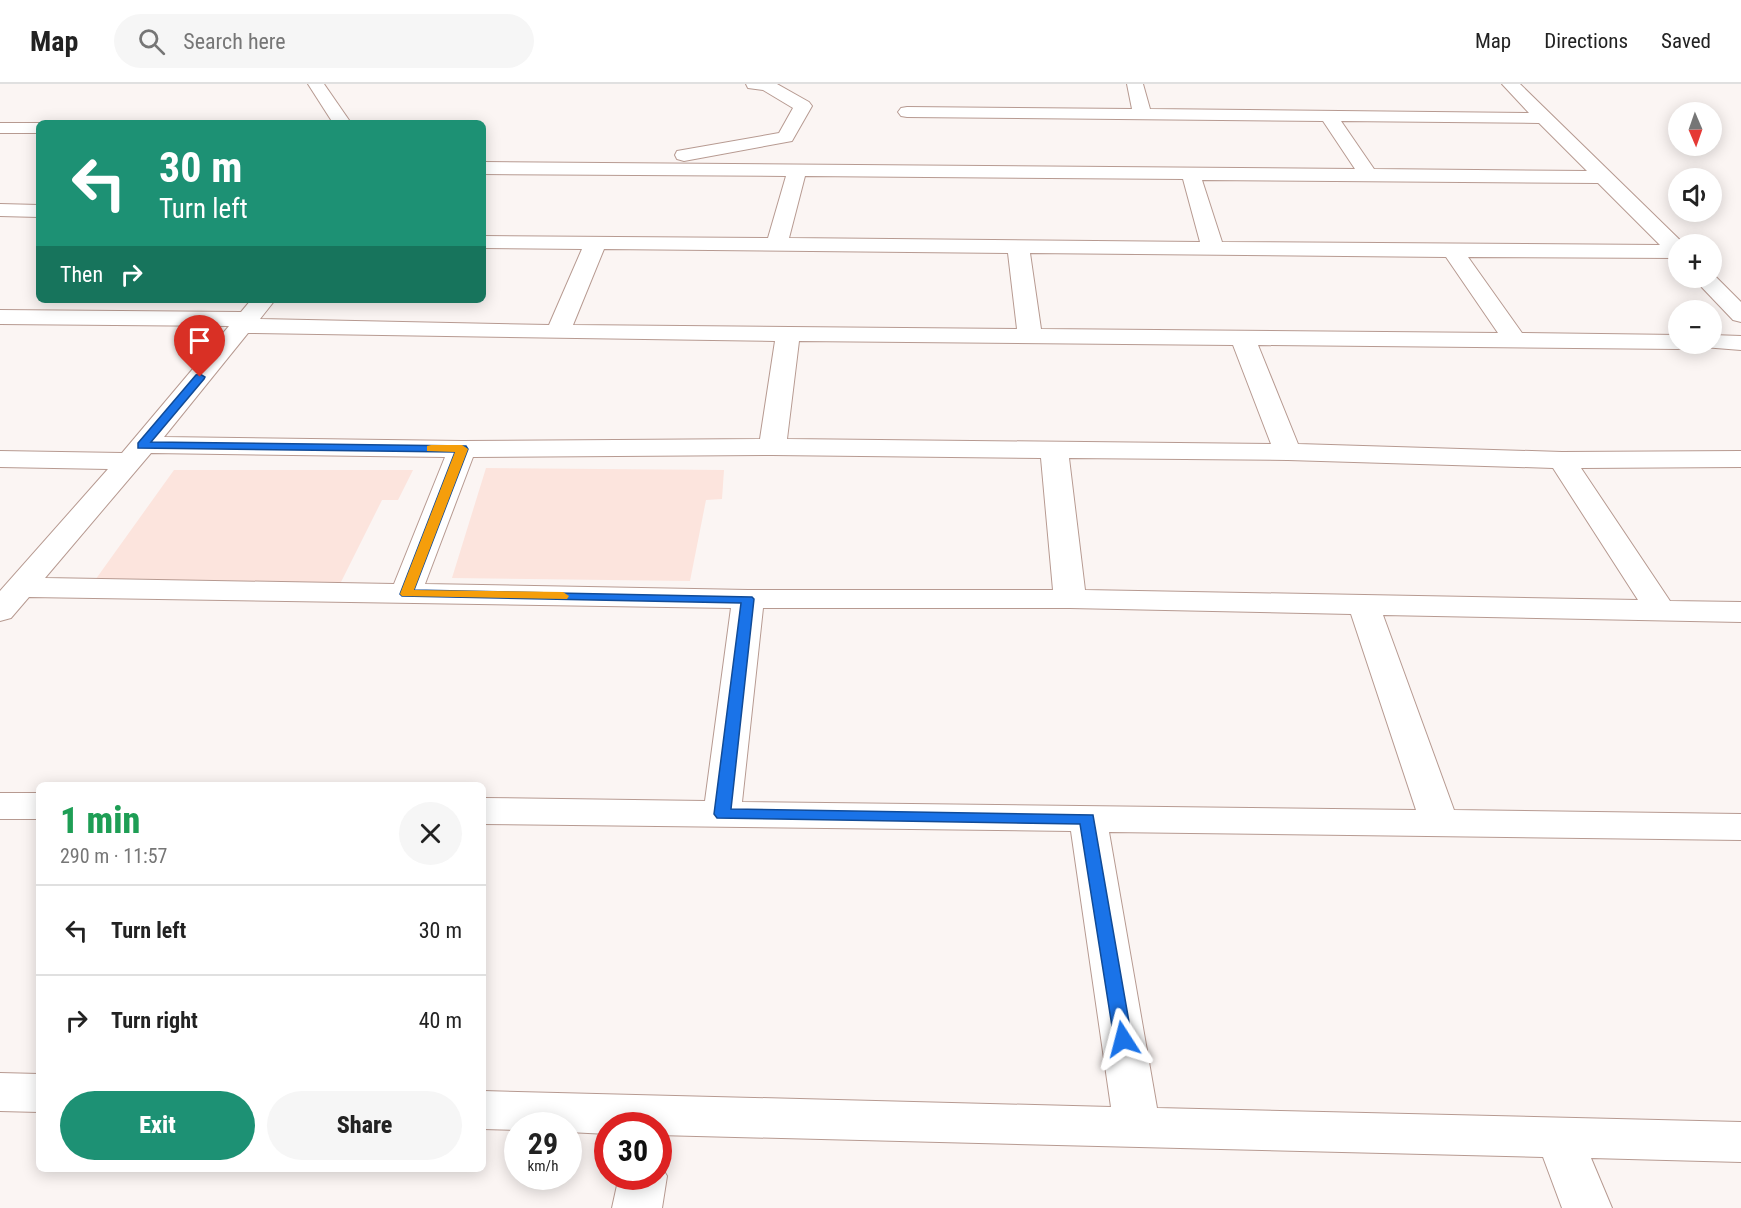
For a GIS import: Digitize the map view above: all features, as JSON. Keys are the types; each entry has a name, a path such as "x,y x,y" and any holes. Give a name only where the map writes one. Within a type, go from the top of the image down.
{"street":[{"path":"316,84 340,120"},
{"path":"651,170 657,159 786,137 803,106 768,86 754,84"},
{"path":"1134,84 1142,114"},
{"path":"1510,84 1668,242"},
{"path":"907,112 1542,118"},
{"path":"1328,116 1369,176"},
{"path":"0,128 36,128"},
{"path":"486,168 1602,177"},
{"path":"777,244 797,171"},
{"path":"1191,175 1213,249"},
{"path":"0,226 19,211"},
{"path":"486,242 1668,252"},
{"path":"558,332 596,242"},
{"path":"1018,247 1030,335"},
{"path":"1453,251 1515,340"},
{"path":"1714,288 1741,315"},
{"path":"0,611 252,315"},
{"path":"0,317 252,315 558,332 1668,342"},
{"path":"772,447 788,333"},
{"path":"1242,337 1288,452"},
{"path":"1722,342 1741,343"},
{"path":"0,459 136,453 772,447 1288,452 1562,460 1741,459"},
{"path":"406,594 462,449"},
{"path":"1054,450 1070,599"},
{"path":"1562,460 1660,611"},
{"path":"21,587 748,599 1070,599 1741,612"},
{"path":"722,814 748,599"},
{"path":"1364,605 1439,823"},
{"path":"0,806 36,806"},
{"path":"486,812 1741,827"},
{"path":"1088,819 1137,1128"},
{"path":"0,1092 36,1093"},
{"path":"486,1110 594,1117"},
{"path":"672,1120 1741,1142"},
{"path":"1559,1138 1587,1208"},
{"path":"637,1208 640,1190"}],"shaded area":[{"path":"486,468 724,470 722,499 706,500 690,581 452,578"},
{"path":"174,470 413,470 398,500 382,500 341,582 93,583"}],"slow traffic":[{"path":"431,448 462,449 406,594 563,596"}],"route":[{"path":"200,377 142,446 462,449 406,594 748,599 722,814 1088,819 1123,1039"}]}
